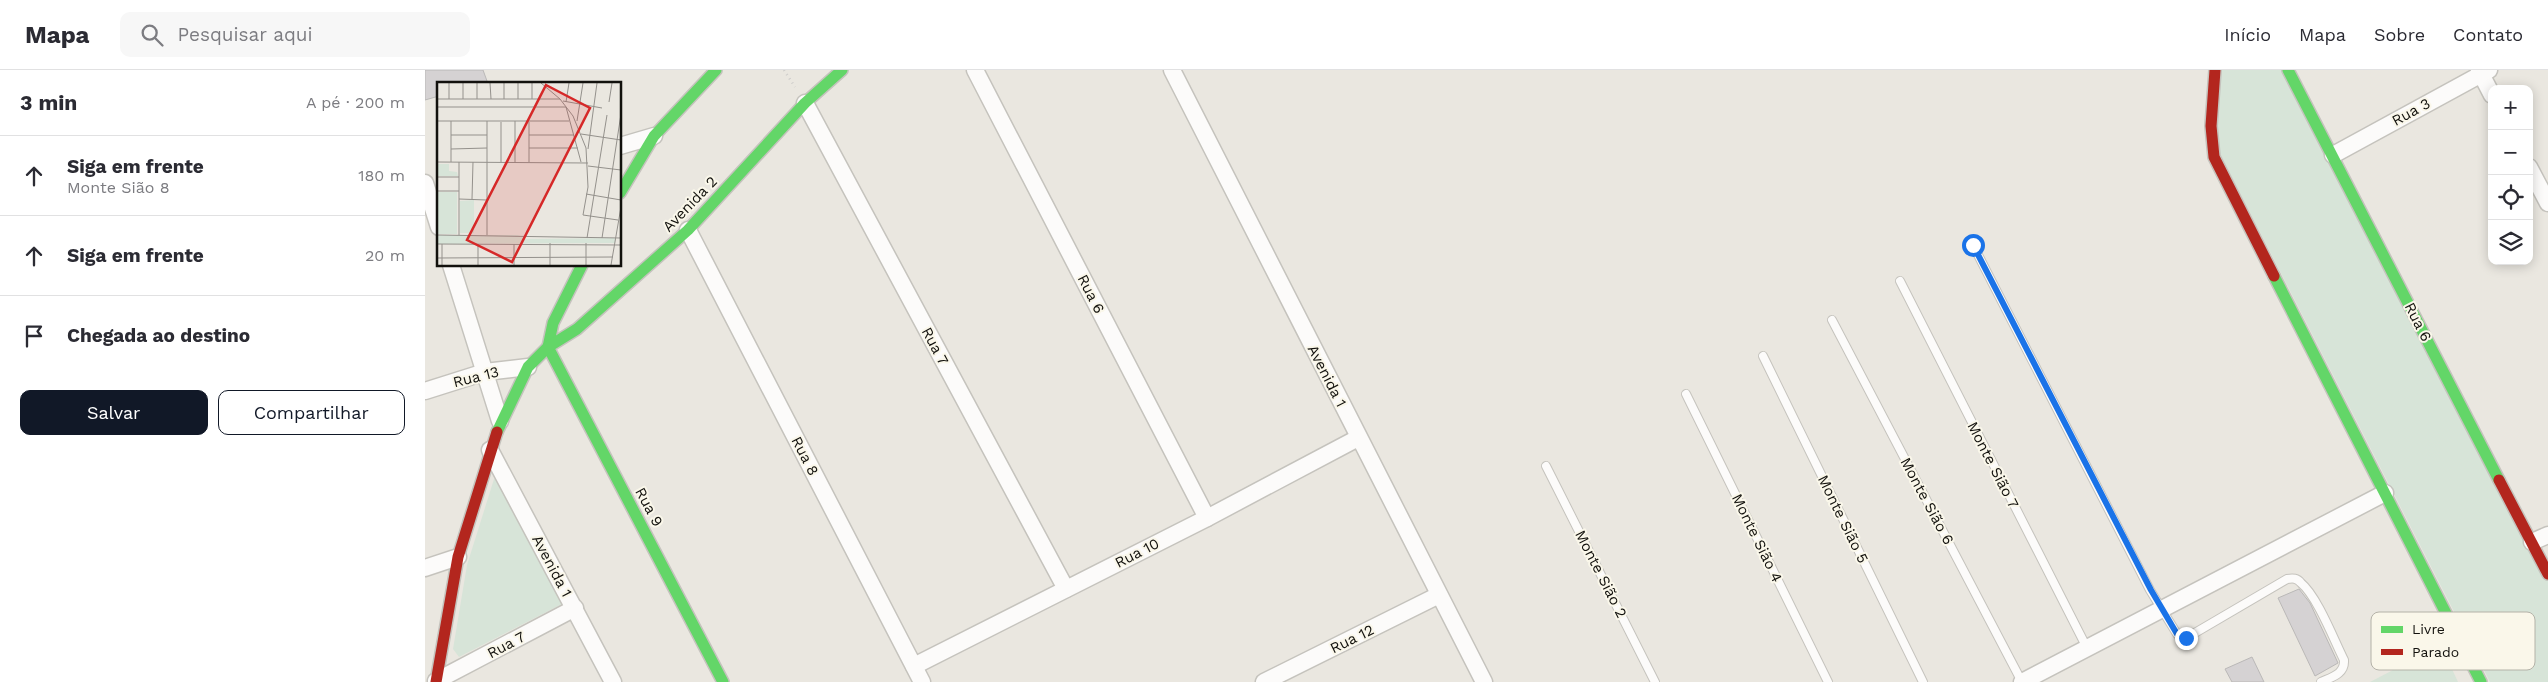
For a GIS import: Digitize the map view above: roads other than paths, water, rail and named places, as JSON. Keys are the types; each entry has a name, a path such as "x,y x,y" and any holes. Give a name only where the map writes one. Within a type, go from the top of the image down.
{"street":[{"path":"621,191 654,136 715,70"},
{"name":"Avenida 2","path":"436,682 458,557 490,450 501,422 528,367 548,347 577,329 688,230 805,103 842,70"},
{"name":"Rua 6","path":"975,70 1207,518"},
{"name":"Avenida 1","path":"1172,70 1484,682"},
{"path":"2215,70 2211,126 2214,157 2445,612"},
{"name":"Rua 6","path":"2288,70 2548,574"},
{"path":"2483,71 2488,85"},
{"name":"Rua 3","path":"2333,155 2483,71"},
{"name":"Rua 7","path":"805,103 1066,589"},
{"path":"621,146 654,136"},
{"path":"2533,174 2548,202"},
{"path":"425,183 437,220"},
{"name":"Rua 8","path":"688,230 922,682"},
{"path":"451,266 501,422"},
{"path":"548,347 553,323 582,266"},
{"name":"Rua 9","path":"548,347 723,682"},
{"name":"Rua 13","path":"425,392 485,372 528,367"},
{"name":"Rua 10","path":"914,666 1207,518 1358,438"},
{"name":"Avenida 1","path":"490,450 613,682"},
{"path":"2022,682 2385,493"},
{"path":"2532,542 2548,535"},
{"path":"425,568 458,557"},
{"name":"Rua 12","path":"1264,682 1439,595"},
{"name":"Rua 7","path":"436,682 575,608"},
{"path":"2475,670 2481,682"}],"lane":[{"path":"1973,245 2162,609 2177,634 2186,638 2287,579 2294,578 2300,581 2311,595 2344,660 2345,665 2339,673 2321,682"},
{"name":"Monte Sião 7","path":"1900,281 2087,648"},
{"name":"Monte Sião 6","path":"1832,320 2022,682"},
{"name":"Monte Sião 5","path":"1763,356 1923,682"},
{"name":"Monte Sião 4","path":"1686,394 1829,682"},
{"name":"Monte Sião 2","path":"1546,466 1655,682"}]}
